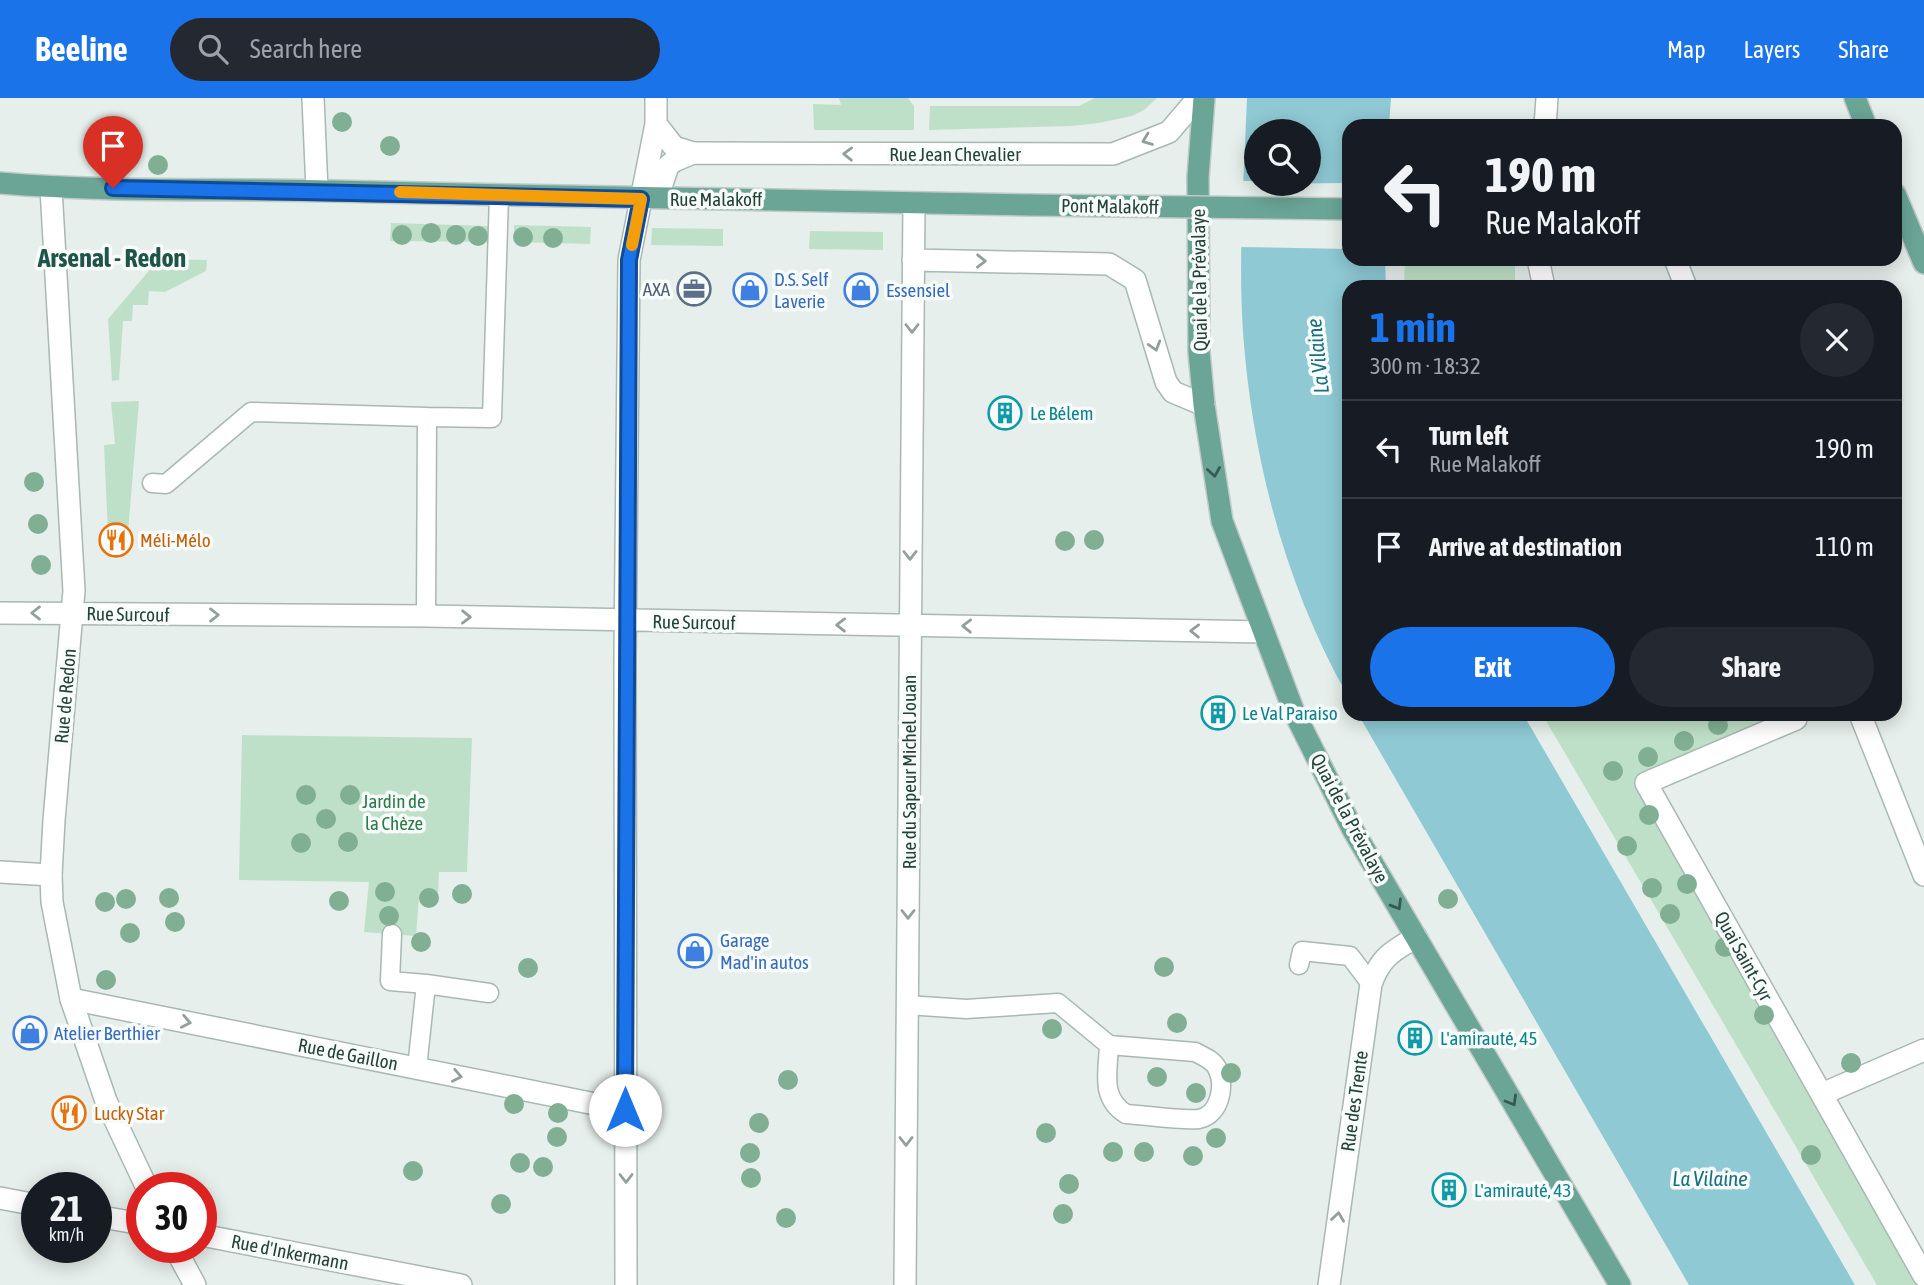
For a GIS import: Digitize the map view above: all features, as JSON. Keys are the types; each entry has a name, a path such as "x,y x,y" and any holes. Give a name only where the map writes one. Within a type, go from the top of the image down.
{"main road":[{"name":"Quai de la Prévalaye","path":"1204,98 1198,177 1199,352 1204,405 1222,521 1294,712 1353,830 1620,1285"},
{"path":"1855,98 1863,119"},
{"name":"Rue Malakoff","path":"0,183 51,188 317,190 914,203"},
{"name":"Pont Malakoff","path":"914,203 1342,209"},
{"path":"1902,225 1924,262"}],"street":[{"path":"313,98 317,190"},
{"path":"626,1285 629,260 656,124 656,98"},
{"name":"Rue Jean Chevalier","path":"693,153 1113,154 1169,132 1198,98"},
{"path":"1546,119 1547,98"},
{"path":"656,124 674,147 693,153"},
{"path":"641,199 661,187 668,166 693,153"},
{"name":"Rue de Redon","path":"51,188 74,591 51,875 52,902 71,999 106,1101 139,1172"},
{"path":"914,203 913,260 1109,264 1135,280 1166,382 1173,392 1204,405"},
{"name":"Rue du Sapeur Michel Jouan","path":"905,1285 913,260"},
{"name":"Rue Surcouf","path":"0,613 426,616 1263,632"},
{"name":"Quai Saint-Cyr","path":"1791,721 1646,783 1924,1276"},
{"path":"1863,721 1924,875"},
{"path":"0,872 51,875"},
{"name":"Rue des Trente","path":"1329,1285 1371,984 1378,966 1392,952 1416,937"},
{"name":"Rue de Gaillon","path":"71,999 625,1110"},
{"path":"1822,1094 1924,1050"},
{"path":"0,1198 21,1202"},
{"name":"Rue d'Inkermann","path":"217,1238 461,1285"},
{"path":"184,1263 195,1285"}],"lane":[{"path":"152,484 166,484 251,412 492,418 499,195"},
{"path":"426,616 427,416"},
{"path":"392,934 390,981 489,993"},
{"path":"1299,965 1301,951 1350,956 1371,984"},
{"path":"417,1068 426,984"},
{"path":"907,1005 966,1009 1058,1003 1109,1045 1195,1052 1208,1058 1217,1067 1222,1084 1219,1103 1212,1112 1200,1119 1126,1114 1116,1108 1107,1093 1109,1045"}],"green space":[{"path":"839,98 908,98 914,106 914,130 814,130 813,104 841,105"},
{"path":"1095,98 1157,98 1144,110 1132,116 1099,123 929,130 930,106 1079,106"},
{"path":"391,223 488,226 489,242 390,241"},
{"path":"514,225 591,227 590,244 514,242"},
{"path":"652,228 723,229 723,246 651,245"},
{"path":"810,231 883,232 883,250 809,249"},
{"path":"159,259 207,260 206,271 165,292 149,291 148,305 133,305 132,321 123,321 119,380 112,381 108,319"},
{"path":"1405,266 1515,266 1515,280 1404,280"},
{"path":"139,401 128,532 108,534 104,445 115,444 111,402"},
{"path":"1546,721 1762,721 1653,783 1924,1285 1877,1285"},
{"name":"Jardin de la Chèze","path":"242,735 472,738 467,872 439,872 438,897 419,897 416,936 364,932 369,882 239,880"}],"water":[{"name":"La Vilaine","path":"1247,98 1391,98 1390,119 1342,119 1342,266 1385,266 1386,280 1342,280 1342,685 1307,612 1276,521 1254,427 1242,303 1244,172 1244,196 1321,196 1321,119 1246,119"},
{"name":"La Vilaine","path":"1362,721 1527,721 1855,1285 1689,1285"}],"pier":[{"path":"1240,181 1244,181 1244,196 1321,196 1321,183 1342,183 1342,249 1238,247"}],"slow traffic":[{"path":"400,192 641,199 632,245"}],"place":[{"name":"AXA","path":"694,289"},
{"name":"D.S. Self Laverie","path":"750,290"},
{"name":"Essensiel","path":"861,290"},
{"name":"Le Bélem","path":"1005,413"},
{"name":"Méli-Mélo","path":"116,540"},
{"name":"Le Val Paraiso","path":"1218,713"},
{"name":"Garage Mad'in autos","path":"695,951"},
{"name":"Atelier Berthier","path":"30,1033"},
{"name":"L'amirauté, 45","path":"1415,1038"},
{"name":"Lucky Star","path":"69,1113"},
{"name":"L'amirauté, 43","path":"1449,1190"}],"district":[{"name":"Arsenal - Redon","path":"112,258"}],"route":[{"path":"113,188 317,190 641,199 629,260 625,1110"}]}
